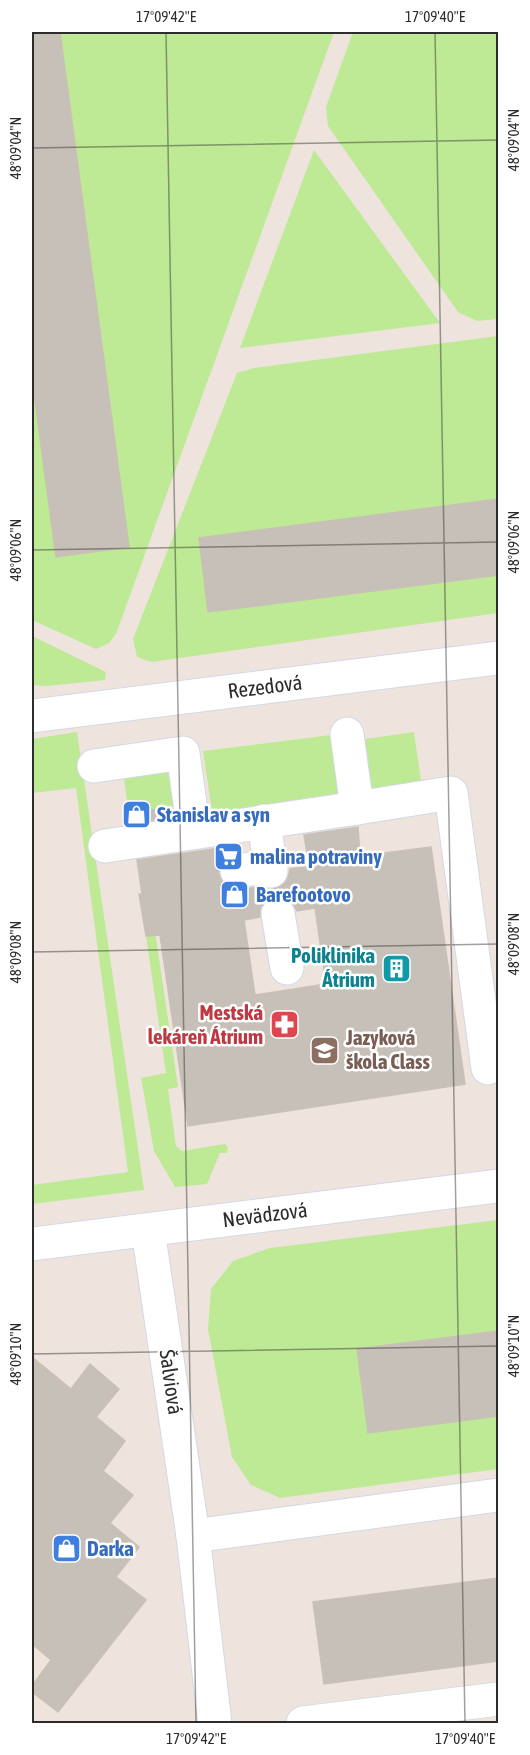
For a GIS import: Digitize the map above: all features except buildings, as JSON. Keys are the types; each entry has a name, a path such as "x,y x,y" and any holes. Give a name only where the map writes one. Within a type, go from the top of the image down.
{"street":[{"name":"Rezedová","path":"32,716 498,658"},
{"path":"346,734 357,808"},
{"path":"94,766 183,753 194,832"},
{"path":"105,846 451,793 488,1068"},
{"path":"237,871 271,869 264,822"},
{"path":"279,914 287,968"},
{"name":"Nevädzová","path":"32,1244 498,1186"},
{"name":"Šalviová","path":"148,1230 193,1536 215,1724"},
{"path":"193,1536 498,1495"},
{"path":"303,1723 498,1699"}],"green space":[{"path":"32,32 334,32 116,634 109,643 96,649 32,620"},
{"path":"353,32 498,32 498,319 477,321 458,312 328,126 326,107"},
{"path":"314,150 440,323 240,348"},
{"path":"498,336 498,613 151,662 137,657 133,639 237,373 254,368"},
{"path":"32,636 106,672 105,680 47,686 32,685"},
{"path":"77,732 144,1190 32,1204 32,1185 128,1172 76,788 32,793 32,739"},
{"path":"414,732 422,787 373,795 365,739"},
{"path":"331,735 341,798 213,818 203,751"},
{"path":"170,765 175,806 152,810 155,828 131,831 123,771"},
{"path":"155,931 178,1087 168,1089 176,1146 182,1151 225,1144 228,1147 227,1153 220,1153 207,1184 175,1187 154,1151 141,1078 166,1073 146,936 150,936"},
{"path":"498,1220 498,1331 357,1349 368,1433 498,1416 498,1469 280,1498 251,1485 232,1457 208,1329 211,1289 233,1261 270,1248"}],"tunnel":[{"path":"271,871 278,914"}],"place":[{"name":"Stanislav a syn","path":"136,815"},
{"name":"malina potraviny","path":"229,857"},
{"name":"Barefootovo","path":"235,895"},
{"name":"Poliklinika Átrium","path":"396,968"},
{"name":"Mestská lekáreň Átrium","path":"284,1025"},
{"name":"Jazyková škola Class","path":"325,1050"},
{"name":"Darka","path":"66,1549"}]}
